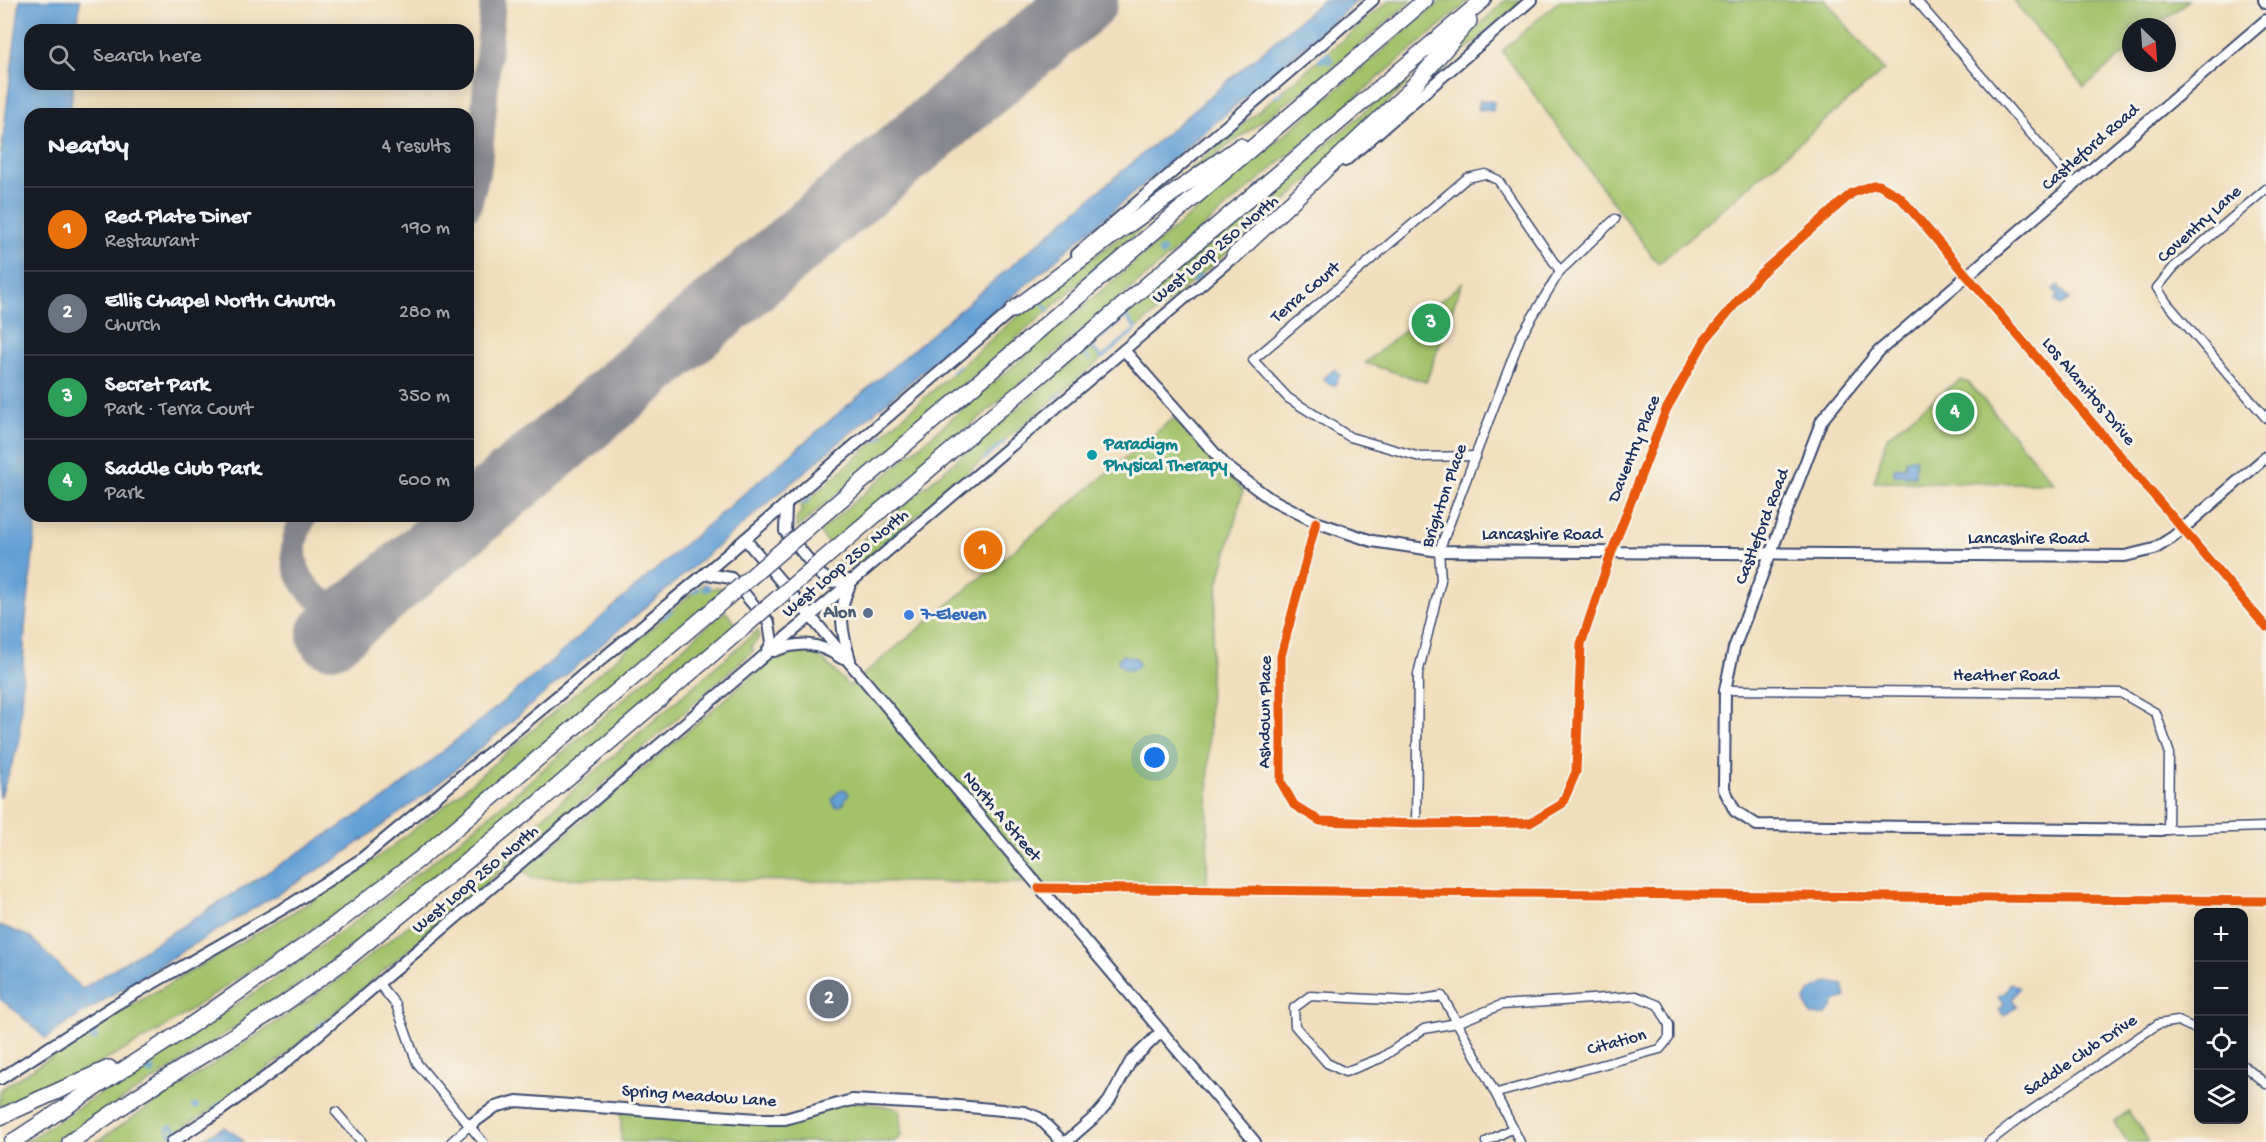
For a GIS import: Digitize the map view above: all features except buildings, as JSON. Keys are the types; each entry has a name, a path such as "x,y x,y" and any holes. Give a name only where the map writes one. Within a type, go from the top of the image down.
{"highway":[{"path":"12,1142 290,958 422,857 1425,0"},
{"path":"70,1142 278,1008 343,962 537,804 1482,0"},
{"path":"1234,256 1409,91 1488,0"},
{"path":"1012,310 1337,75"},
{"path":"0,1117 100,1073 181,1032"},
{"path":"81,1142 117,1111"}],"main road":[{"path":"0,1079 115,1005 293,903 360,860 702,576 1373,0"},
{"name":"West Loop 250 North","path":"172,1142 221,1110 286,1062 379,984 1531,0"},
{"name":"Castleford Road","path":"2165,830 1757,825 1735,811 1724,789 1725,690 1734,648 1822,420 1879,351 2266,20"},
{"name":"Lancashire Road","path":"1124,350 1226,466 1269,498 1316,522 1372,541 1439,551 2125,556 2154,549 2183,528 2266,457"},
{"path":"789,502 786,506 785,531 820,574 831,582 853,580"},
{"name":"North A Street","path":"745,539 1255,1142"},
{"path":"702,576 707,574 731,578 769,622 772,642 765,655"},
{"path":"851,665 843,636 841,616 844,597 853,580"},
{"path":"765,655 786,646 819,646 851,665"},
{"path":"1067,1141 1097,1115 1109,1101 1131,1061 1161,1032"},
{"name":"Spring Meadow Lane","path":"469,1126 495,1107 517,1101 782,1119 854,1100 944,1104 1024,1112 1039,1118 1067,1141"}],"street":[{"path":"1916,0 2074,184"},
{"name":"Terra Court","path":"1476,456 1420,457 1350,437 1288,398 1253,360 1467,178 1485,174 1498,180 1560,271"},
{"name":"Daventry Place","path":"1562,804 1576,772 1581,644 1612,551 1666,410 1705,340 1760,274 1852,193 1873,185 1879,186"},
{"name":"Los Alamitos Drive","path":"1879,186 1900,197 2266,627"},
{"name":"Coventry Lane","path":"2266,189 2174,267 2157,288 2167,303 2266,418"},
{"name":"Brighton Place","path":"1416,824 1418,674 1441,580 1439,551 1521,336 1560,271 1615,219"},
{"name":"Ashdown Place","path":"1316,522 1281,656 1281,782 1294,805 1320,821 1416,824 1530,823 1562,804"},
{"name":"Heather Road","path":"1725,690 2121,693 2156,714 2163,732 2169,751 2165,830"},
{"name":"Castleford Road","path":"2165,830 2266,827"},
{"path":"1039,888 2266,901"},
{"path":"379,984 396,1005 417,1063 483,1142"},
{"name":"Citation","path":"1457,1023 1442,996 1411,1001 1310,996 1294,1008 1295,1026 1327,1064 1345,1072 1381,1058 1424,1029 1457,1023 1501,1005 1636,996 1658,1005 1669,1025 1669,1038 1659,1049 1497,1093"},
{"name":"Saddle Club Drive","path":"1989,1142 2158,1024 2178,1021 2194,1028"},
{"path":"1457,1023 1497,1093 1520,1142"},
{"path":"2248,1069 2266,1084"},
{"path":"336,1112 362,1142"},
{"path":"451,1142 469,1126"},
{"path":"1486,1142 1513,1128"}],"green space":[{"path":"1390,0 1412,0 1326,74 1190,174 1189,170"},
{"path":"1442,0 1470,0 830,545 819,532"},
{"path":"1505,0 1524,0 1425,85 1423,82"},
{"path":"1560,0 1825,0 1884,70 1658,264 1502,51"},
{"path":"2013,0 2189,0 2167,18 2122,18 2122,55 2084,87"},
{"path":"1403,79 1407,84 1273,214 1136,329 1126,316"},
{"path":"1145,219 1147,223 914,429 797,528 796,520 802,509 800,507 1011,322 1053,287"},
{"path":"1462,283 1426,382 1365,363"},
{"path":"1091,346 1102,358 852,571 847,565 836,569 831,567"},
{"path":"1961,380 1969,383 2054,483 1874,482 1887,437 1947,388"},
{"path":"1174,418 1243,491 1218,585 1210,667 1207,885 531,878 524,870 775,657 801,652 818,656 849,686"},
{"path":"703,584 709,590 716,587 726,589 450,826 363,895 160,1030 92,1068 0,1113 0,1090 124,1010 360,871 448,803"},
{"path":"725,611 737,625 520,811 348,949 225,1034 57,1142 25,1142 259,989 386,898 485,819"},
{"path":"758,630 759,637 751,647 754,650 613,775 280,1059 225,1101 161,1142 96,1142 341,978 436,904 458,891"},
{"path":"852,1100 900,1109 901,1136 894,1142 622,1142 621,1140 621,1109 780,1124"},
{"path":"2128,1111 2149,1141 2128,1142 2114,1122"}],"water":[{"path":"20,0 80,0 78,24 24,24 24,90 72,90 71,108 24,108 24,522 36,522 25,628 19,744 0,798 0,162"},
{"path":"1323,0 1358,0 431,790 336,859 181,952 64,1025 46,1039 0,999 0,925 30,937 82,989 386,798 539,672 670,557"},
{"path":"1480,100 1494,102 1493,111 1478,109"},
{"path":"2058,286 2069,299 2061,306 2055,300 2059,296 2053,289"},
{"path":"1335,369 1340,375 1335,385 1329,384 1323,379"},
{"path":"1916,458 1915,476 1894,475 1894,468 1905,467 1906,460"},
{"path":"1123,655 1136,659 1139,664 1136,669 1125,670 1119,664 1118,659"},
{"path":"842,790 846,790 849,794 844,804 836,807 832,800"},
{"path":"1828,982 1843,985 1846,997 1834,1001 1833,1008 1826,1015 1811,1015 1805,1001 1807,997 1814,989"},
{"path":"2010,983 2019,988 2012,999 2017,1006 2004,1016 1998,1009 2004,1005 1998,997 2007,991"},
{"path":"224,1127 244,1142 197,1142"}],"waterway":[{"path":"1328,53 1332,60 1329,63 1325,58 1321,62 1319,60 1328,53"},
{"path":"1276,97 1282,92"},
{"path":"1232,134 1239,128"},
{"path":"1162,248 1165,251 1162,255 1159,251 1162,248"},
{"path":"1193,282 1200,276"},
{"path":"1043,304 1049,311"},
{"path":"1126,316 1136,329 1102,358 1091,346 1126,316"},
{"path":"1083,353 1090,360"},
{"path":"952,372 959,366"},
{"path":"1055,399 1061,393"},
{"path":"876,441 883,435"},
{"path":"984,459 1004,442"},
{"path":"803,504 810,498"},
{"path":"882,546 903,529"},
{"path":"705,585 709,586 708,590 704,590 705,585"},
{"path":"693,593 699,588"},
{"path":"663,618 671,611"},
{"path":"318,1027 324,1022"},
{"path":"95,1033 97,1038 93,1040 91,1036 95,1033"},
{"path":"152,1068 154,1072 150,1074 147,1070 152,1068"},
{"path":"214,1108 221,1103"},
{"path":"196,1105 198,1107 193,1107 196,1105"},
{"path":"171,1126 178,1131 171,1135 167,1128 171,1126"}],"taxiway":[{"path":"474,185 479,166 493,0"},
{"path":"301,522 295,539 294,558 301,579 308,588 325,602 335,605 350,606 370,601"}],"runway":[{"path":"474,514 1085,0"},
{"path":"330,635 464,522"}],"cycle path":[{"path":"1316,522 1281,656 1281,782 1294,805 1320,821 1416,824 1530,823 1562,804 1576,772 1581,644 1612,551 1666,410 1705,340 1760,274 1852,193 1879,185 1900,197 2266,627"},
{"path":"1039,888 2266,901"}],"place":[{"name":"Secret Park","path":"1431,323"},
{"name":"Saddle Club Park","path":"1955,412"},
{"name":"Paradigm Physical Therapy","path":"1092,455"},
{"name":"Red Plate Diner","path":"983,550"},
{"name":"Alon","path":"868,613"},
{"name":"7-Eleven","path":"909,615"},
{"name":"Ellis Chapel North Church","path":"829,999"}]}
